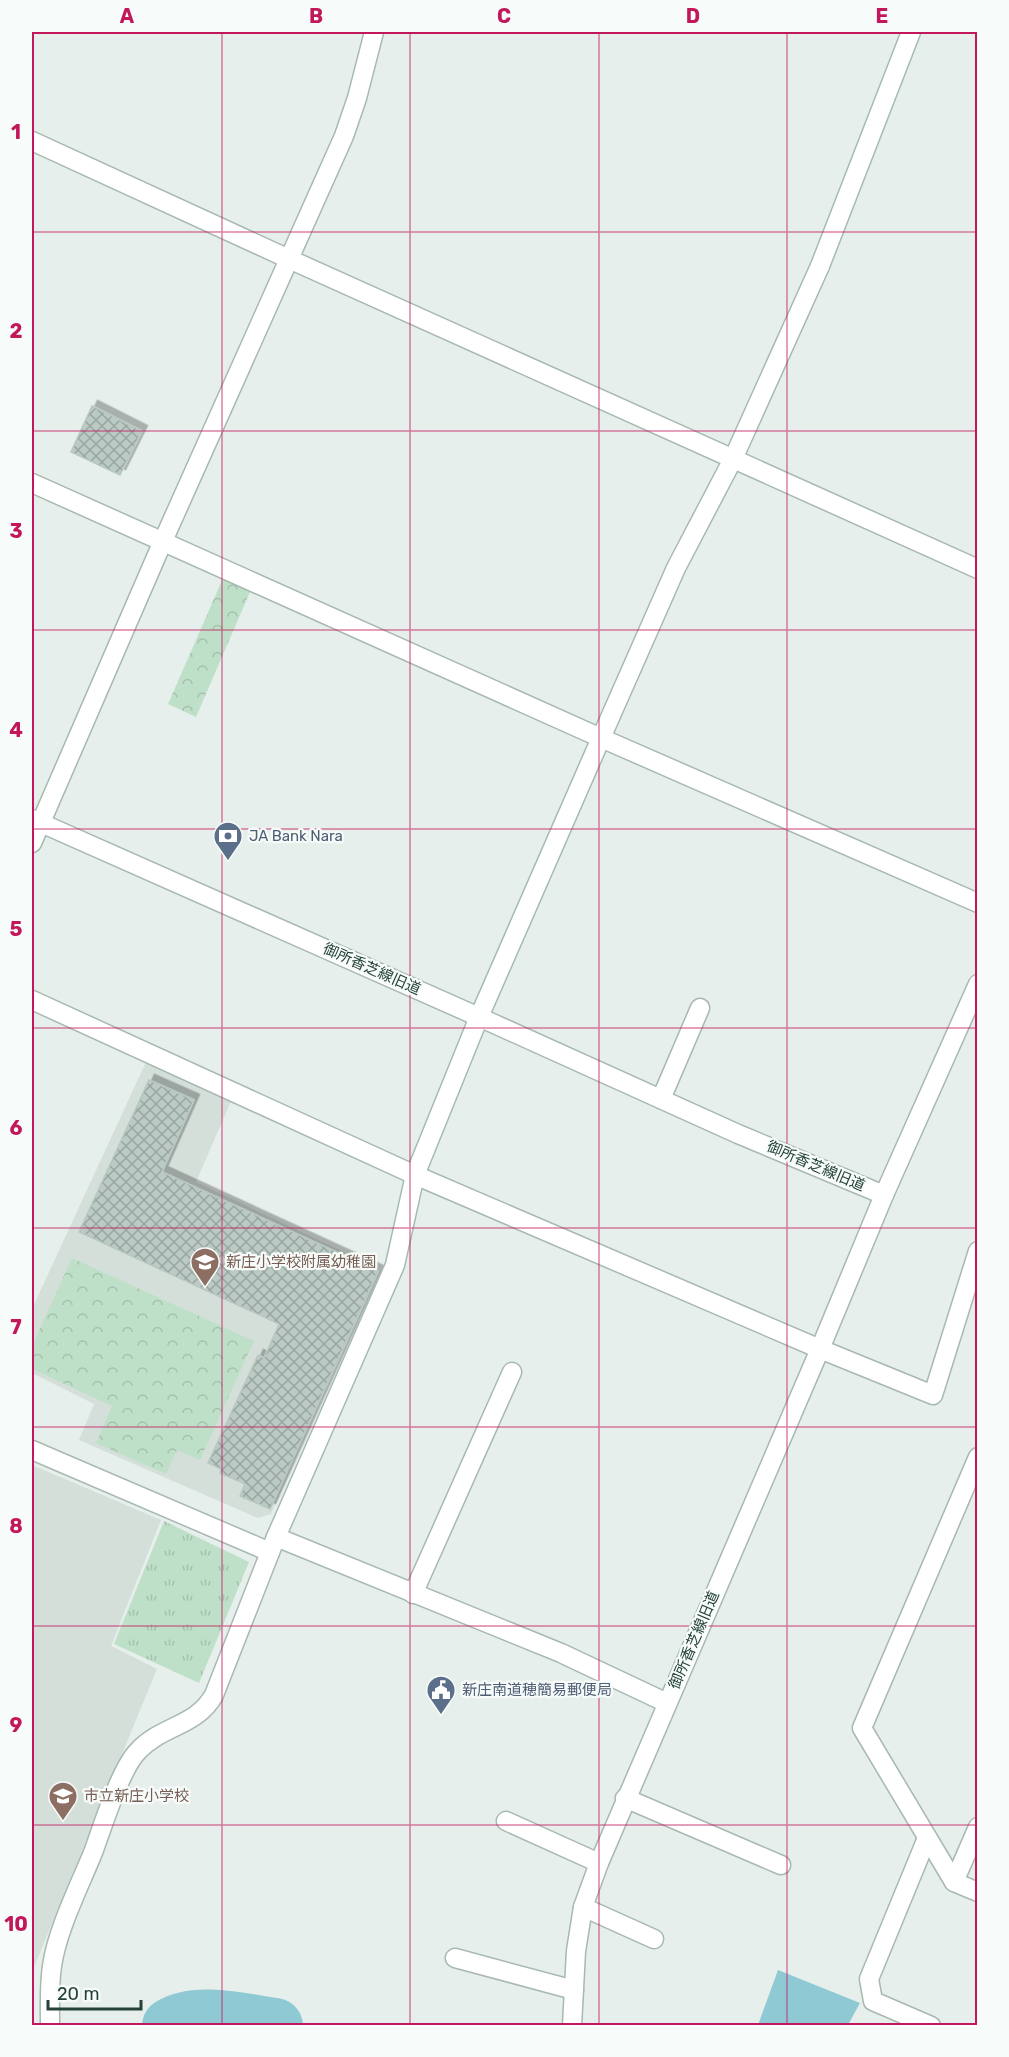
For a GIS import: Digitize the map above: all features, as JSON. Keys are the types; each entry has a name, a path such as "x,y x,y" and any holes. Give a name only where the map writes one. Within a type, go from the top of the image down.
{"street":[{"path":"32,843 36,821 344,136 357,98 374,32"},
{"path":"50,2025 49,1994 52,1964 62,1931 123,1777 137,1751 158,1735 196,1716 207,1707 214,1695 273,1544 394,1265 415,1175 479,1017 676,568 733,459 820,266 911,32"},
{"path":"32,141 289,259 978,568"},
{"path":"32,483 601,738 978,903"},
{"name":"御所香芝線旧道","path":"36,821 738,1134 884,1195 599,1863 583,1907 576,1951 572,2025"},
{"path":"884,1195 978,984"},
{"path":"32,1000 415,1175 820,1349 933,1395 970,1301 978,1251"},
{"path":"660,1099 700,1008"},
{"path":"413,1594 512,1372"},
{"path":"32,1450 273,1544 413,1594 561,1653 667,1703"},
{"path":"978,1457 862,1728 954,1882 978,1892"},
{"path":"625,1798 781,1865"},
{"path":"506,1821 599,1863"},
{"path":"954,1882 978,1827"},
{"path":"927,1838 868,1979 873,2001 931,2025"},
{"path":"583,1907 654,1939"},
{"path":"455,1958 574,1990"}],"shaded area":[{"name":"新庄小学校附属幼稚園","path":"146,1062 232,1099 196,1182 378,1268 271,1514 258,1518 79,1440 94,1404 32,1373 32,1309"},
{"name":"市立新庄小学校","path":"32,1465 161,1520 111,1646 157,1669 32,1972"}],"green space":[{"path":"223,578 250,592 196,717 168,704"},
{"path":"72,1258 254,1341 200,1460 177,1450 166,1474 96,1443 112,1406 32,1369 32,1346"},
{"path":"164,1521 249,1562 199,1683 114,1644"}],"water":[{"path":"778,1970 860,2003 848,2025 758,2025"}],"building":[{"path":"92,406 142,431 120,475 71,452"},
{"path":"149,1080 194,1100 162,1172 378,1271 270,1509 240,1496 245,1484 220,1473 221,1469 208,1463 258,1355 264,1358 279,1324 79,1232"}],"waterway":[{"path":"170,2026 181,2021 207,2017 275,2026"}],"place":[{"name":"JA Bank Nara","path":"228,862"},
{"name":"新庄小学校附属幼稚園","path":"205,1288"},
{"name":"新庄南道穂簡易郵便局","path":"441,1716"},
{"name":"市立新庄小学校","path":"63,1822"}]}
